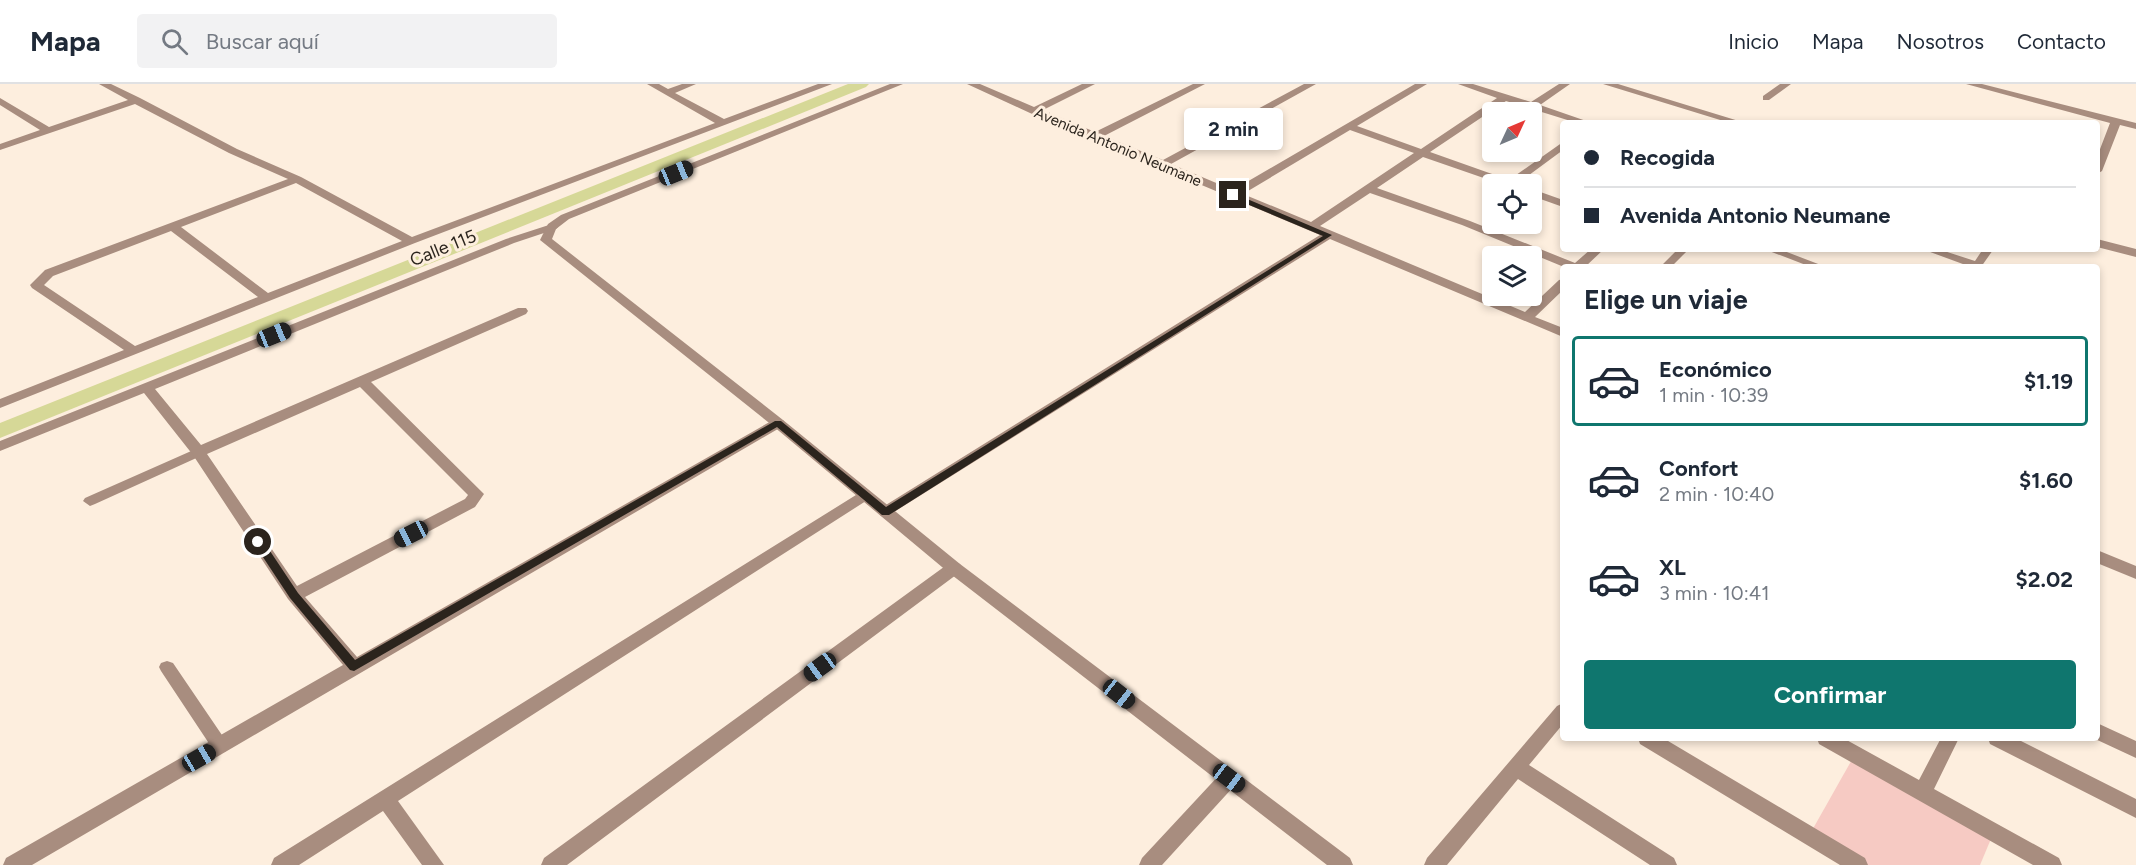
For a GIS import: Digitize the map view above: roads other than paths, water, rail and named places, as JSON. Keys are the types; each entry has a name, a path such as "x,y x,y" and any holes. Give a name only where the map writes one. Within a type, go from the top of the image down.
{"street":[{"path":"104,84 233,151 297,179 411,241"},
{"path":"652,84 723,123"},
{"path":"669,92 690,84"},
{"path":"0,404 411,241 827,84"},
{"name":"Calle 115","path":"0,446 510,241 552,227 556,221 565,217 897,84"},
{"name":"Avenida Antonio Neumane","path":"972,84 1560,332"},
{"path":"1033,111 1090,84"},
{"path":"1094,136 1200,84"},
{"path":"1161,165 1311,84"},
{"path":"1233,195 1422,84"},
{"path":"1463,84 1523,102"},
{"path":"1538,102 1565,84"},
{"path":"1608,84 1730,120"},
{"path":"1766,99 1786,84"},
{"path":"1971,84 2136,126"},
{"path":"1310,228 1505,97"},
{"path":"0,147 137,100"},
{"path":"0,101 48,131"},
{"path":"1542,108 1578,120"},
{"path":"2100,163 2116,121"},
{"path":"1350,126 1482,174"},
{"path":"1524,174 1560,146"},
{"path":"133,350 36,285 49,273 297,179"},
{"path":"1370,189 1466,223 1569,264"},
{"path":"1542,196 1560,203"},
{"path":"171,225 267,298"},
{"path":"552,227 546,233 546,240 778,423 954,568 1343,865"},
{"path":"886,512 1328,235"},
{"path":"2100,244 2136,253"},
{"path":"1580,264 1594,252"},
{"path":"1526,318 1560,286"},
{"path":"198,452 522,311"},
{"path":"294,596 470,503 476,494 362,381"},
{"path":"145,386 198,452 294,596 354,666"},
{"path":"13,865 778,423"},
{"path":"281,865 864,495"},
{"path":"2100,557 2136,573"},
{"path":"551,865 954,568"},
{"path":"1434,865 1560,715"},
{"path":"2100,732 2136,750"},
{"path":"1652,741 1858,865"},
{"path":"1831,741 2052,865"},
{"path":"1923,792 1948,741"},
{"path":"2003,741 2136,809"},
{"path":"1517,768 1667,865"},
{"path":"1149,865 1229,778"},
{"path":"384,800 434,865"}],"lane":[{"path":"1668,264 1681,252"},
{"path":"1778,252 1812,264"},
{"path":"1936,252 1971,264"},
{"path":"90,501 198,452"},
{"path":"167,667 220,746"}],"waterway":[{"path":"0,431 861,84"}]}
